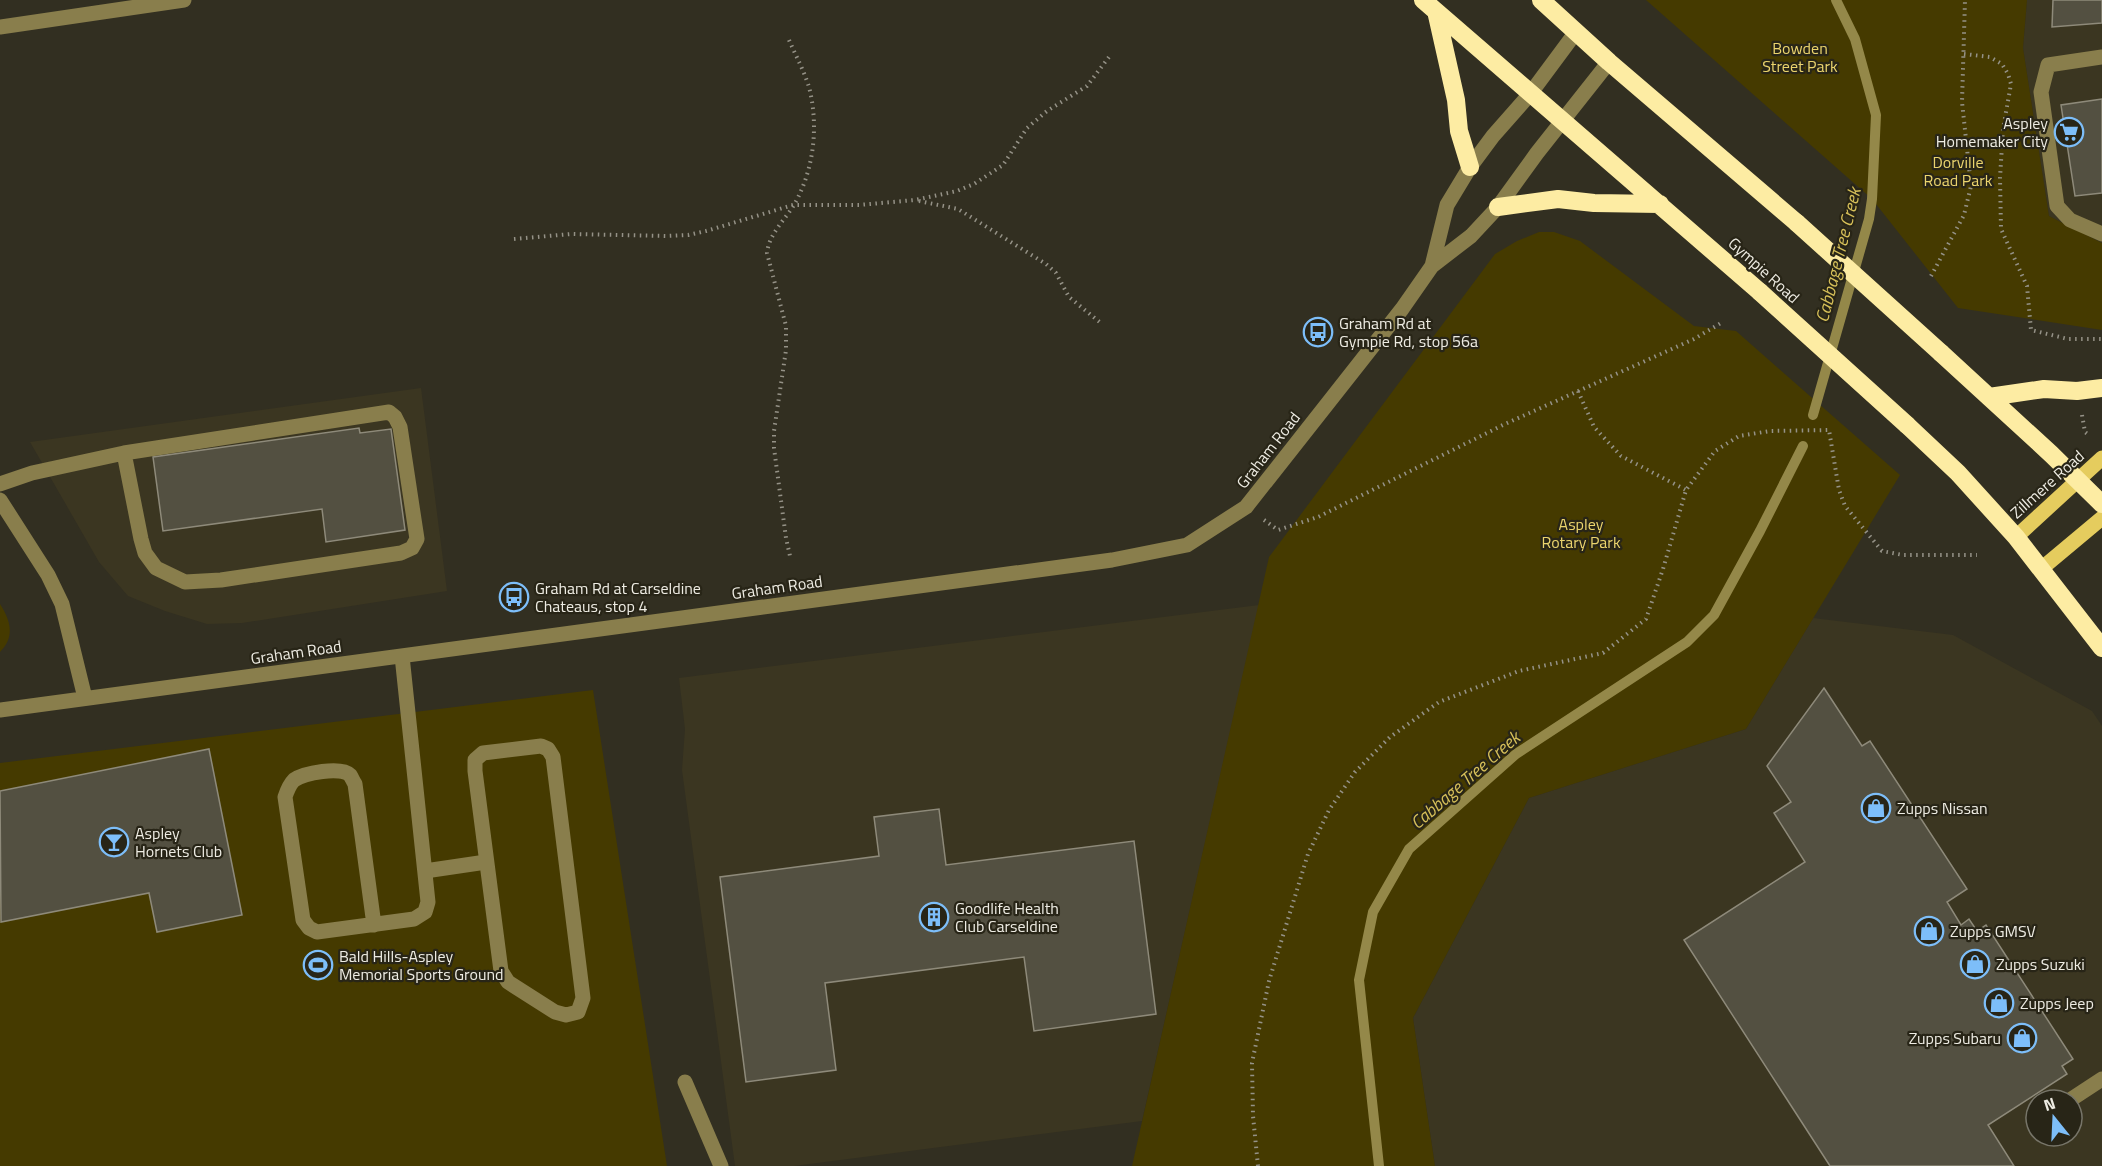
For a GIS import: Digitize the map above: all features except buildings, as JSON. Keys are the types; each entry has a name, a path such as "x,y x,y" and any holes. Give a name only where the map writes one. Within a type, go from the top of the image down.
{"highway":[{"path":"1541,0 1608,62 1797,223 1989,397 2102,504"},
{"path":"1430,6 1456,100 1459,131 1470,167"},
{"name":"Gympie Road","path":"1430,6 1760,292 1958,473 2016,537 2102,648"},
{"path":"1498,207 1558,199 1594,203 1660,204"},
{"path":"1989,397 2044,389 2077,391 2102,388"}],"main road":[{"name":"Zillmere Road","path":"2016,537 2102,458"},
{"path":"2041,569 2102,518"}],"street":[{"path":"0,27 184,0"},
{"name":"Graham Road","path":"1432,266 1447,205 1470,167 1493,136 1530,94 1576,32"},
{"path":"2102,57 2048,65 2041,92 2057,206 2070,220 2102,234"},
{"name":"Graham Road","path":"0,710 1112,560 1187,545 1246,507 1402,309 1432,266 1471,236 1498,207 1608,62"},
{"path":"0,484 32,473 124,453 389,412 395,417 400,428 417,539 412,548 401,553 221,580 185,582 156,568 145,554 124,453"},
{"path":"0,500 48,575 62,604 85,698"},
{"path":"374,925 355,784 350,775 342,771 309,773 289,786 285,797 303,920 309,928 317,932 374,925 414,919 425,912 428,902 402,656"},
{"path":"541,746 548,749 552,757 584,998 578,1012 566,1015 555,1012 508,982 504,977 500,965 486,862 475,760 483,753 541,746"},
{"path":"425,871 486,862"},
{"path":"2084,1090 2102,1078"},
{"path":"685,1082 721,1166"}],"path":[{"path":"1930,276 1964,215 1971,186 1962,102 1965,0"},
{"path":"789,40 809,88 814,123 813,146 802,187 769,242 767,253 786,326 786,350 774,431 774,448 790,556"},
{"path":"1964,54 1990,57 2002,64 2011,84 2003,129 2000,178 2001,229 2027,286 2031,330 2068,339 2102,339"},
{"path":"514,239 571,234 688,235 793,205 859,205 915,200 957,191 974,184 1003,165 1027,128 1047,111 1087,86 1109,57"},
{"path":"915,200 958,209 1046,264 1056,273 1069,297 1102,324"},
{"path":"1246,507 1278,530 1318,517 1505,424 1694,339 1721,323"},
{"path":"1578,391 1594,427 1621,456 1686,490"},
{"path":"2081,410 2085,432 2090,436"},
{"path":"1258,1166 1253,1116 1252,1063 1269,981 1308,854 1329,810 1355,772 1383,744 1439,702 1519,671 1604,653 1646,620 1686,490 1715,451 1739,436 1770,430 1829,430 1839,490 1845,506 1882,551 1903,555 1977,555"}],"shaded area":[{"name":"Aspley Homemaker City","path":"2027,0 2102,0 2102,243 2049,216 2023,48"},
{"path":"421,388 447,591 242,623 207,624 128,596 99,562 30,442"},
{"path":"1259,605 1142,1121 794,1166 735,1166 682,770 685,729 679,678"},
{"path":"1813,618 1953,635 2092,711 2102,726 2102,1166 1435,1166 1413,1018 1529,798 1746,729"}],"green space":[{"name":"Dorville Road Park","path":"1646,0 2027,0 2023,48 2049,216 2102,243 2102,330 1958,308 1872,199"},
{"name":"Aspley Rotary Park","path":"1539,232 1554,232 1580,241 1694,326 1736,331 1900,475 1746,729 1529,798 1413,1018 1435,1166 1132,1166 1269,557 1495,254"},
{"path":"0,604 10,629 8,641 0,652"},
{"name":"Bald Hills-Aspley Memorial Sports Ground","path":"593,690 667,1166 0,1166 0,763"}],"waterway":[{"name":"Cabbage Tree Creek","path":"1813,415 1869,219 1872,199 1876,115 1855,39 1836,0"},
{"name":"Cabbage Tree Creek","path":"1379,1166 1359,980 1373,912 1409,849 1516,754 1687,642 1714,615 1803,446"}],"place":[{"name":"Aspley Homemaker City","path":"2069,132"},
{"name":"Graham Rd at Gympie Rd, stop 56a","path":"1318,332"},
{"name":"Graham Rd at Carseldine Chateaus, stop 4","path":"514,597"},
{"name":"Zupps Nissan","path":"1876,808"},
{"name":"Aspley Hornets Club","path":"114,842"},
{"name":"Goodlife Health Club Carseldine","path":"934,917"},
{"name":"Zupps GMSV","path":"1929,931"},
{"name":"Zupps Suzuki","path":"1975,964"},
{"name":"Bald Hills-Aspley Memorial Sports Ground","path":"318,965"},
{"name":"Zupps Jeep","path":"1999,1003"},
{"name":"Zupps Subaru","path":"2022,1038"}],"park label":[{"name":"Bowden Street Park","path":"1800,57"}]}
